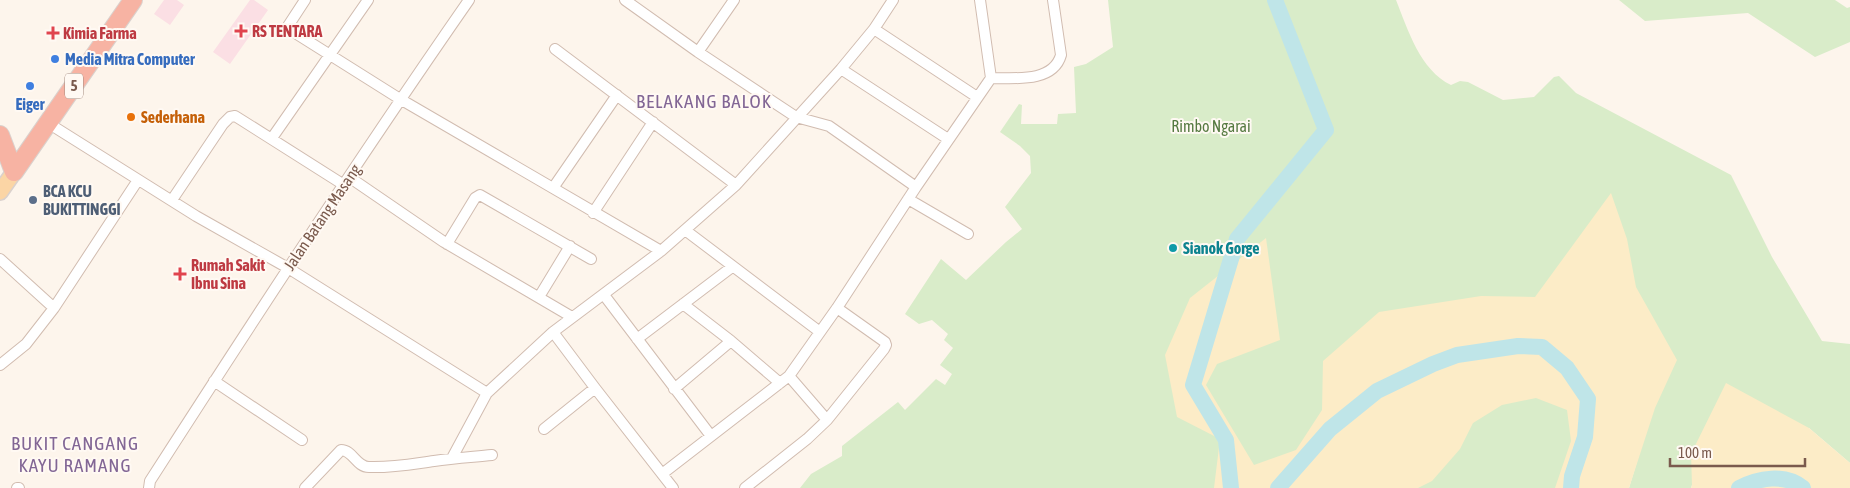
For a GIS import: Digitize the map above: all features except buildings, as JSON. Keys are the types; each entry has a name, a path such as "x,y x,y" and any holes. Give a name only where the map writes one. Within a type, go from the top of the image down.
{"highway":[{"name":"5","path":"14,172 133,0"},
{"path":"0,135 14,172"}],"main road":[{"path":"0,192 14,172"}],"street":[{"path":"305,0 288,26 292,31 400,99 661,251"},
{"path":"272,138 368,0"},
{"name":"Jalan Batang Masang","path":"149,488 150,481 288,268 400,99 469,0"},
{"path":"624,0 796,117 829,126 916,187"},
{"path":"698,52 734,0"},
{"path":"452,458 487,394 553,332 661,251 736,185 841,69 874,29 893,0"},
{"path":"662,474 789,376 837,308 948,139 991,78 980,0"},
{"path":"991,78 1029,78 1054,68 1059,63 1061,55 1053,0"},
{"path":"874,29 977,98"},
{"path":"555,49 736,185"},
{"path":"841,69 948,139"},
{"path":"553,188 617,95"},
{"path":"172,200 223,124 230,116 235,116 347,181 447,244 572,318"},
{"path":"593,212 653,122"},
{"path":"48,123 196,216 288,268 487,394"},
{"path":"0,365 26,344 54,308 138,180"},
{"path":"447,244 475,198 480,195 591,259"},
{"path":"908,199 968,234"},
{"path":"685,230 820,332"},
{"path":"539,297 570,246"},
{"path":"0,259 54,308"},
{"path":"637,339 732,267"},
{"path":"604,295 711,436"},
{"path":"683,304 731,341 780,383"},
{"path":"745,488 796,448 827,420 886,346 885,342 837,308"},
{"path":"553,332 594,388 673,488"},
{"path":"674,389 731,341"},
{"path":"789,376 827,420"},
{"path":"214,382 302,440"},
{"path":"544,428 594,388"},
{"path":"305,488 341,450 348,452 359,464 367,468 492,455"}],"shaded area":[{"path":"164,0 177,0 184,5 170,25 154,14"},
{"name":"RS TENTARA","path":"250,0 254,0 268,10 230,64 213,52"}],"green space":[{"name":"Rimbo Ngarai","path":"1108,0 1396,0 1416,48 1423,59 1431,70 1451,85 1460,81 1468,82 1503,100 1534,97 1554,77 1559,76 1576,93 1731,175 1772,257 1822,341 1850,344 1850,463 1809,428 1692,485 1691,488 1629,488 1639,455 1623,488 800,488 811,474 842,456 842,446 898,402 905,410 936,379 945,385 952,374 940,365 953,348 944,340 948,334 932,320 919,324 905,314 941,259 966,280 1022,229 1005,207 1031,173 1030,156 1020,146 1000,132 1019,104 1022,105 1021,124 1057,124 1058,114 1076,113 1074,67 1086,64 1113,47"},
{"path":"1619,0 1835,0 1847,8 1850,7 1850,42 1815,57 1748,13 1645,21"}],"sand":[{"path":"1611,193 1627,239 1636,287 1677,360 1655,408 1629,488 1555,488 1571,441 1567,410 1536,398 1502,405 1473,423 1460,449 1432,481 1418,488 1214,488 1220,439 1177,417 1165,355 1190,298 1266,238 1280,340 1217,364 1206,385 1254,465 1296,450 1322,410 1323,361 1379,312 1481,296 1535,297"},
{"path":"1726,383 1809,428 1850,463 1850,488 1691,488 1691,454"}],"waterway":[{"path":"1231,488 1226,440 1193,385 1237,239 1326,130 1275,0"},
{"path":"1278,488 1330,429 1377,391 1433,364 1457,355 1518,346 1542,347 1567,368 1588,399 1585,437 1572,476 1571,488"},
{"path":"1739,488 1754,482 1771,479 1788,480 1803,488"}],"place":[{"name":"RS TENTARA","path":"241,31"},
{"name":"Kimia Farma","path":"53,33"},
{"name":"Media Mitra Computer","path":"55,59"},
{"name":"Eiger","path":"30,86"},
{"name":"Sederhana","path":"131,117"},
{"name":"BCA KCU BUKITTINGGI","path":"33,200"},
{"name":"Sianok Gorge","path":"1173,248"},
{"name":"Rumah Sakit Ibnu Sina","path":"180,274"}],"district":[{"name":"BELAKANG BALOK","path":"704,101"},
{"name":"BUKIT CANGANG KAYU RAMANG","path":"75,454"}]}
